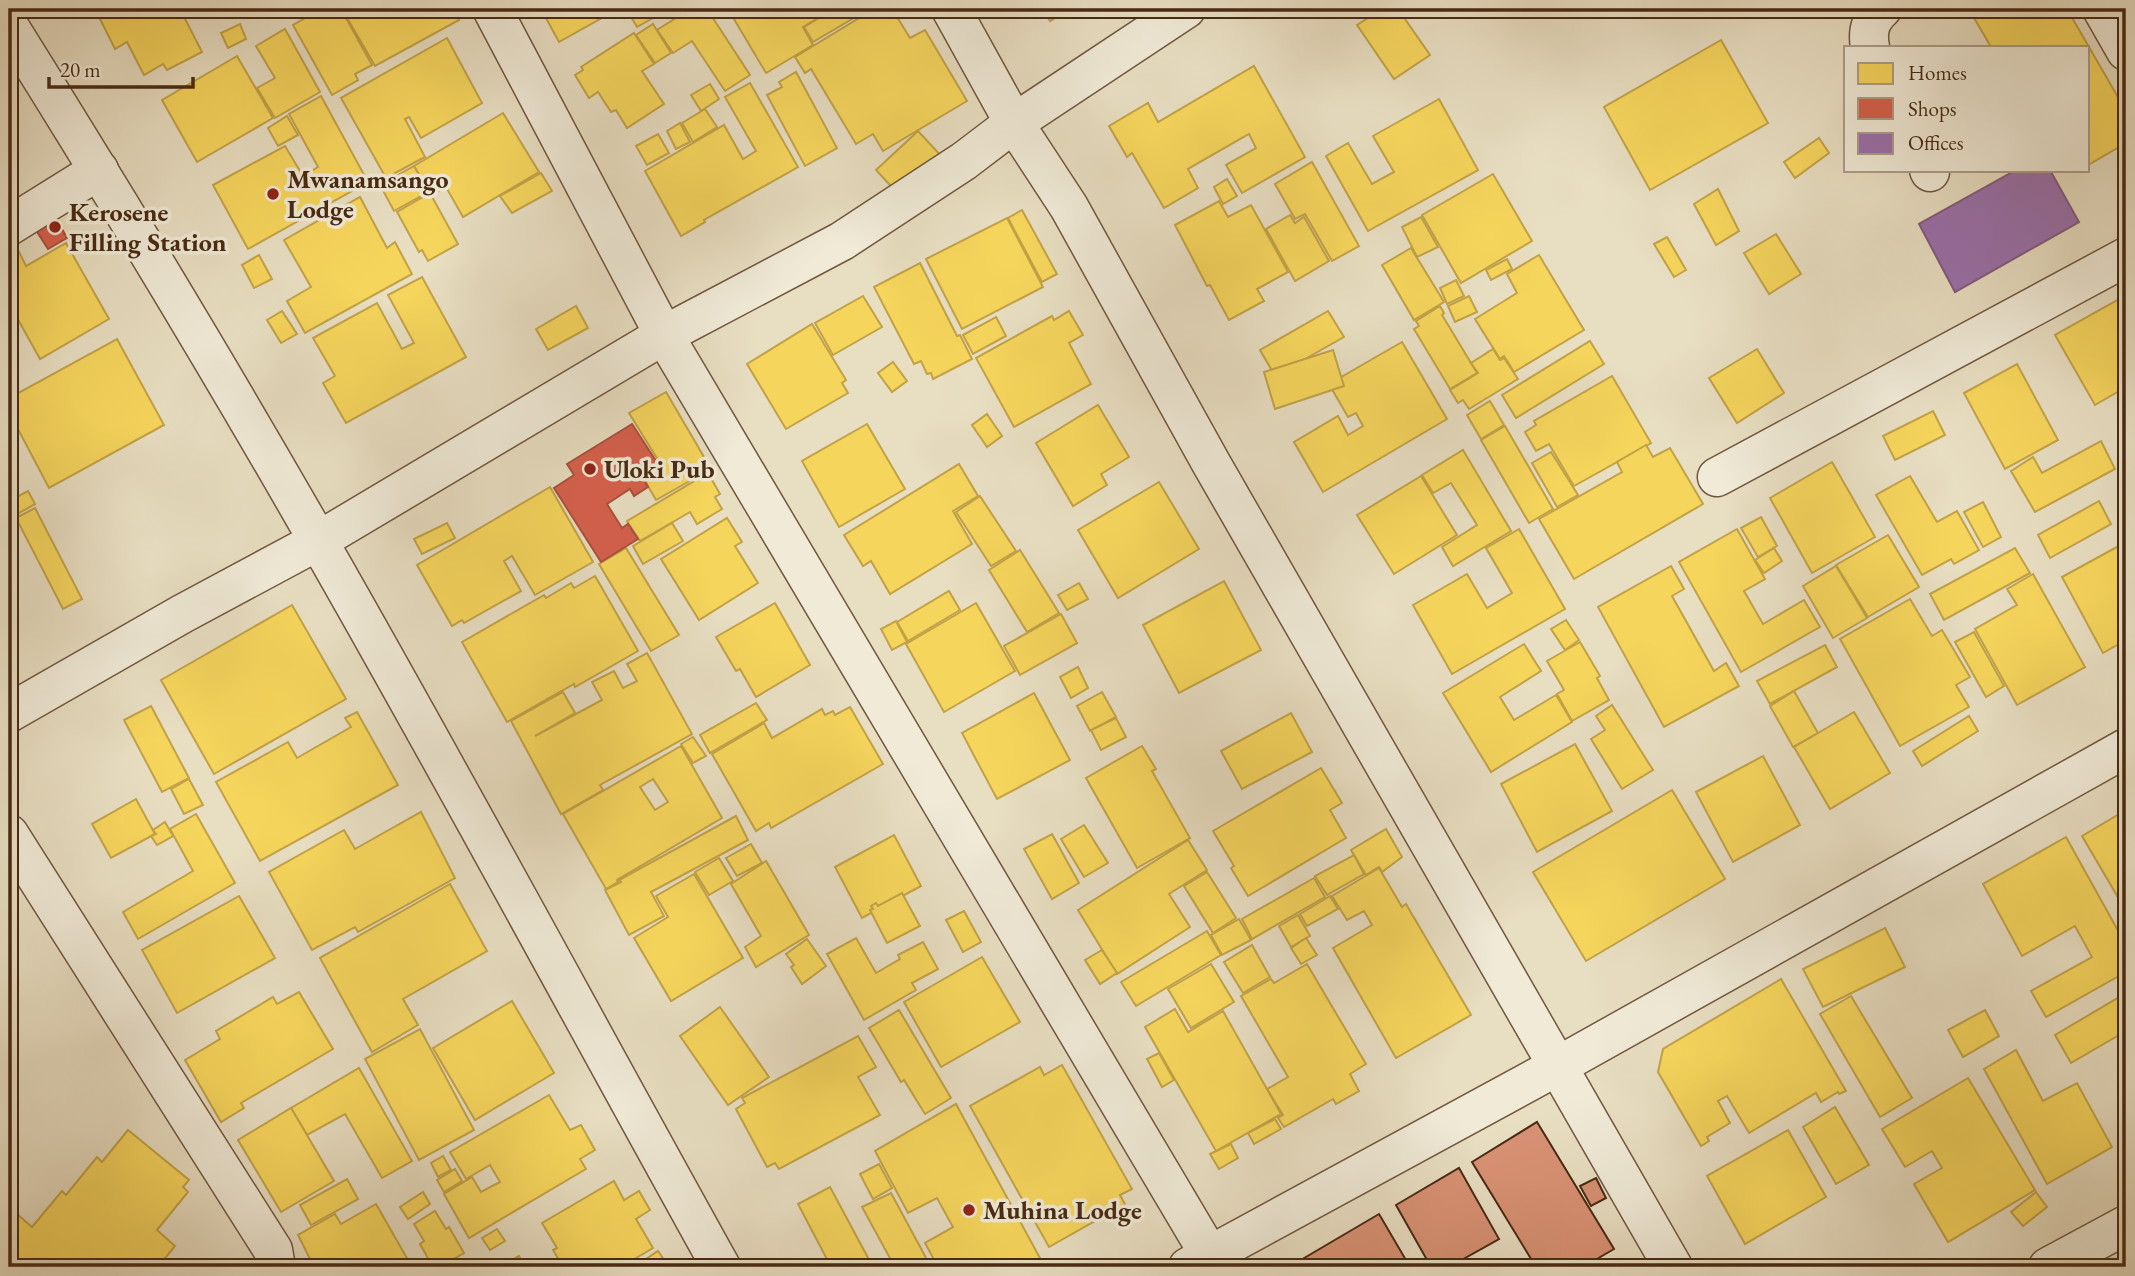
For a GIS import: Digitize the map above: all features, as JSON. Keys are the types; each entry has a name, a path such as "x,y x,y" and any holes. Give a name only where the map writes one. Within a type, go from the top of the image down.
{"street":[{"path":"492,9 664,335 1198,1261 1556,1067 2126,748"},
{"path":"951,9 1014,123 1069,207 1211,463 1673,1267"},
{"path":"9,713 182,614 318,541 664,335 842,241 1186,9"},
{"path":"1870,46 1871,22 1882,9"},
{"path":"2102,9 2126,51"},
{"path":"9,26 99,170 318,541 721,1267"},
{"path":"9,226 99,170"},
{"path":"1717,477 2126,257"},
{"path":"9,834 273,1250 276,1267"},
{"path":"2048,1267 2126,1224"}],"building: Homes":[{"path":"113,9 180,9 202,52 167,70 163,64 144,75 127,42 115,49 99,17"},
{"path":"314,9 341,9 372,65 355,74 358,80 332,95 293,25 316,12"},
{"path":"453,9 459,20 375,66 343,11"},
{"path":"541,9 618,9 559,42"},
{"path":"620,9 669,9 637,27 630,15 625,18"},
{"path":"690,9 707,9 750,75 725,91 692,41 673,53 657,30"},
{"path":"728,9 833,9 803,27 813,45 766,73"},
{"path":"834,9 869,9 813,42 804,27"},
{"path":"874,9 892,9 910,38 925,30 967,101 883,151 873,134 856,144 811,69 805,73 795,57"},
{"path":"1043,9 1070,9 1050,21"},
{"path":"1382,9 1398,9 1430,55 1394,79 1357,25"},
{"path":"1985,9 2067,9 2088,46 1990,46 1973,16"},
{"path":"240,24 246,39 228,48 221,33"},
{"path":"653,24 671,53 655,63 636,35"},
{"path":"285,29 320,92 275,118 257,88 275,78 256,46"},
{"path":"634,33 654,64 642,71 664,104 627,128 616,110 611,112 598,92 589,98 575,75 583,70 581,67"},
{"path":"447,38 482,103 421,138 409,117 405,119 425,157 386,178 341,98"},
{"path":"1721,40 1768,123 1650,190 1604,107"},
{"path":"2090,49 2126,111 2126,143 2090,164"},
{"path":"237,56 273,118 197,162 162,100"},
{"path":"1254,66 1305,157 1242,193 1226,165 1256,148 1249,134 1188,169 1198,188 1164,208 1132,153 1127,157 1109,126 1148,103 1158,122"},
{"path":"796,72 837,148 805,166 767,95 782,87 779,82"},
{"path":"750,83 798,167 681,236 645,171 724,125 743,159 756,151 725,97"},
{"path":"710,84 719,99 701,111 691,95"},
{"path":"321,96 368,182 248,249 213,185 285,146 303,176 318,167 289,114"},
{"path":"1439,99 1478,170 1368,231 1326,156 1348,143 1372,184 1394,172 1373,136"},
{"path":"705,109 717,127 693,142 682,123"},
{"path":"503,113 539,172 463,217 446,187 432,195 414,166"},
{"path":"287,116 298,135 278,146 268,128"},
{"path":"680,123 690,142 676,149 667,131"},
{"path":"918,131 944,159 902,198 876,170"},
{"path":"658,134 669,153 647,165 636,146"},
{"path":"1819,138 1829,153 1795,178 1784,162"},
{"path":"1312,162 1359,246 1332,261 1305,214 1295,219 1275,184"},
{"path":"414,166 428,192 394,211 380,185"},
{"path":"541,173 552,191 512,213 500,196"},
{"path":"1493,174 1532,241 1461,283 1422,215"},
{"path":"1227,179 1237,196 1223,204 1214,187"},
{"path":"1718,189 1739,231 1716,245 1694,204"},
{"path":"430,193 458,244 428,261 422,250 419,252 397,212"},
{"path":"360,197 387,248 395,242 412,274 305,333 287,301 311,287 284,240"},
{"path":"1219,201 1228,217 1251,205 1288,272 1257,289 1264,301 1229,320 1210,285 1207,286 1175,225"},
{"path":"1022,210 1057,274 1042,282 1008,218"},
{"path":"1290,215 1295,223 1304,217 1329,261 1295,281 1266,229"},
{"path":"1421,217 1438,247 1417,257 1402,227"},
{"path":"1007,218 1043,287 962,329 926,259"},
{"path":"1776,234 1801,274 1769,294 1744,253"},
{"path":"1667,237 1686,270 1674,277 1654,244"},
{"path":"66,243 109,319 40,359 15,314 9,317 9,258 19,252 26,266"},
{"path":"1411,248 1444,302 1414,320 1382,265"},
{"path":"259,255 272,279 254,288 242,265"},
{"path":"1539,255 1584,330 1514,372 1504,356 1500,359 1475,319 1517,293 1507,274"},
{"path":"1507,259 1512,269 1491,280 1486,270"},
{"path":"920,263 957,336 960,335 972,359 933,379 931,373 927,374 921,361 914,364 874,287"},
{"path":"422,277 466,357 346,423 323,383 335,376 313,338 377,303 402,349 414,343 388,295"},
{"path":"1456,280 1464,296 1447,304 1440,288"},
{"path":"863,296 882,327 833,355 815,323"},
{"path":"1469,296 1477,312 1455,322 1448,306"},
{"path":"2123,297 2126,304 2126,387 2095,405 2055,335"},
{"path":"576,306 588,328 548,350 536,329"},
{"path":"1440,306 1444,313 1442,315 1477,373 1450,389 1414,329 1419,326 1416,321"},
{"path":"282,311 297,334 281,343 267,320"},
{"path":"1069,311 1083,335 1069,343 1091,384 1014,427 976,358 1052,316 1054,320"},
{"path":"1328,311 1344,337 1275,376 1260,350"},
{"path":"996,317 1006,336 973,354 963,335"},
{"path":"812,324 846,380 842,383 848,393 786,429 747,364"},
{"path":"117,339 164,425 49,488 9,412 9,398"},
{"path":"1590,341 1604,364 1516,418 1502,395"},
{"path":"1402,342 1447,419 1323,492 1294,442 1338,416 1348,435 1363,426 1356,413 1348,417 1329,384"},
{"path":"1493,349 1500,360 1504,358 1518,379 1469,409 1463,400 1458,403 1450,390 1478,373 1471,363"},
{"path":"1757,349 1784,393 1737,423 1709,378"},
{"path":"1333,350 1344,386 1275,409 1264,372"},
{"path":"893,362 907,381 892,392 878,373"},
{"path":"2017,364 2058,440 2005,469 1964,393"},
{"path":"1612,376 1651,443 1574,486 1549,444 1536,451 1525,432 1536,425 1534,421"},
{"path":"666,392 711,469 656,500 644,479 663,468 629,413"},
{"path":"1490,401 1504,425 1481,439 1467,415"},
{"path":"1098,405 1129,457 1101,474 1107,485 1073,506 1036,443"},
{"path":"1933,411 1945,435 1895,460 1883,436"},
{"path":"987,414 1002,436 987,447 972,425"},
{"path":"867,424 905,489 839,527 802,461"},
{"path":"1505,426 1553,509 1529,523 1481,440"},
{"path":"2101,441 2115,469 2035,512 2011,471 2033,457 2042,473"},
{"path":"1646,445 1653,457 1670,448 1703,504 1574,579 1539,519 1622,472 1617,462"},
{"path":"1463,450 1511,531 1453,566 1442,547 1477,525 1451,483 1433,493 1422,475"},
{"path":"1551,452 1578,495 1557,507 1532,463"},
{"path":"1832,462 1875,537 1812,573 1770,498"},
{"path":"959,464 978,496 953,511 972,544 890,594 871,561 863,566 844,535"},
{"path":"708,473 720,494 715,497 722,509 697,524 690,512 640,541 627,521"},
{"path":"1421,476 1457,535 1394,574 1357,515"},
{"path":"1910,476 1937,522 1957,511 1979,550 1954,564 1951,559 1922,575 1876,495"},
{"path":"1159,482 1199,549 1118,598 1078,530"},
{"path":"550,487 593,562 535,595 512,556 504,561 521,591 464,623 462,620 452,626 417,565"},
{"path":"28,491 35,504 10,518 9,501"},
{"path":"980,496 1016,551 991,566 956,512"},
{"path":"2099,501 2111,524 2050,558 2038,535"},
{"path":"1983,502 2001,537 1983,547 1964,512"},
{"path":"35,508 82,599 63,609 16,518"},
{"path":"1761,517 1777,546 1758,557 1741,528"},
{"path":"727,518 742,542 735,546 758,583 699,620 661,559"},
{"path":"447,523 455,538 422,554 414,539"},
{"path":"672,523 683,541 643,564 633,546"},
{"path":"1519,529 1565,609 1452,674 1413,605 1467,574 1487,608 1512,593 1486,548"},
{"path":"1737,529 1765,579 1744,591 1763,624 1804,600 1820,627 1741,672 1679,562"},
{"path":"1888,535 1919,587 1868,617 1836,565"},
{"path":"2126,542 2126,640 2103,653 2062,577"},
{"path":"626,548 679,635 651,651 599,564"},
{"path":"1774,548 1782,561 1764,573 1755,560"},
{"path":"2015,548 2030,573 1944,620 1930,594"},
{"path":"1020,550 1059,613 1027,632 989,570"},
{"path":"1671,566 1684,589 1672,596 1714,671 1726,663 1739,686 1664,727 1598,607"},
{"path":"1836,566 1867,618 1833,638 1803,586"},
{"path":"2033,574 2085,667 2017,705 1975,629 2017,605 2007,589"},
{"path":"595,576 638,651 507,722 462,642 544,595 546,598 571,583 574,588"},
{"path":"1224,581 1261,650 1179,693 1143,625"},
{"path":"1079,583 1088,599 1067,610 1058,595"},
{"path":"9,591 17,606 9,611"},
{"path":"949,591 960,610 908,641 897,622"},
{"path":"1910,599 1932,636 1942,630 1970,677 1956,685 1969,707 1900,746 1840,639"},
{"path":"775,603 810,665 756,697 740,669 736,671 716,637"},
{"path":"976,603 1015,671 944,712 906,644"},
{"path":"292,605 346,699 214,774 161,680"},
{"path":"1061,614 1077,643 1020,675 1004,646"},
{"path":"1566,620 1579,640 1565,650 1551,629"},
{"path":"896,621 907,642 892,650 881,629"},
{"path":"1974,632 2004,686 1986,697 1955,642"},
{"path":"1580,642 1600,676 1597,678 1609,700 1572,721 1557,694 1564,690 1547,661"},
{"path":"1524,644 1541,671 1500,697 1514,720 1556,695 1572,722 1491,772 1443,693"},
{"path":"1825,645 1837,667 1770,704 1757,681"},
{"path":"647,653 692,734 600,785 603,790 561,814 511,721 563,692 575,713 535,736 602,700 592,682 614,671 623,688 637,681 627,664"},
{"path":"1078,667 1088,688 1071,698 1060,677"},
{"path":"1794,691 1818,733 1793,747 1770,706"},
{"path":"1102,692 1116,717 1090,731 1077,706"},
{"path":"1034,693 1070,760 997,799 962,733"},
{"path":"756,703 767,720 710,753 700,735"},
{"path":"1612,705 1653,770 1622,789 1591,739 1605,730 1596,716"},
{"path":"151,706 189,778 162,792 124,720"},
{"path":"850,707 883,764 771,828 769,823 756,831 712,754 764,723 772,738 822,709 825,715 833,711 835,715"},
{"path":"357,712 398,785 260,861 216,782 288,742 297,758 351,727 345,718"},
{"path":"1854,712 1890,773 1830,809 1794,747"},
{"path":"1291,713 1312,752 1242,789 1221,751"},
{"path":"1969,716 1978,731 1922,766 1913,751"},
{"path":"1116,718 1126,737 1101,750 1091,730"},
{"path":"693,737 706,756 693,763 681,744"},
{"path":"1575,744 1612,811 1537,852 1501,784"},
{"path":"681,746 722,818 606,889 563,814","holes":["653,779 668,802 655,810 640,787"]},
{"path":"1142,746 1156,769 1152,771 1190,838 1137,868 1086,778"},
{"path":"1763,756 1800,825 1733,862 1696,792"},
{"path":"1321,768 1342,803 1330,810 1346,838 1248,896 1213,831"},
{"path":"189,779 203,805 184,814 171,789"},
{"path":"1672,790 1725,879 1586,961 1533,872"},
{"path":"136,799 155,834 111,858 92,824"},
{"path":"2126,810 2126,911 2082,836"},
{"path":"421,812 455,878 358,932 355,927 312,950 269,872 344,830 355,849"},
{"path":"196,814 235,883 138,939 123,912 193,871 170,829"},
{"path":"736,816 748,840 651,892 664,916 629,935 605,890"},
{"path":"165,822 173,836 157,845 151,836 156,834 153,830"},
{"path":"1084,825 1108,863 1084,877 1061,839"},
{"path":"1386,829 1402,857 1382,872 1379,867 1366,875 1351,850"},
{"path":"1052,834 1079,883 1052,899 1024,849"},
{"path":"894,835 921,886 862,918 835,867"},
{"path":"2066,837 2126,945 2126,972 2046,1017 2031,991 2092,957 2075,926 2022,956 1983,884"},
{"path":"1188,840 1207,870 1169,894 1190,927 1117,974 1078,910"},
{"path":"751,844 762,863 737,876 726,858"},
{"path":"1354,855 1364,874 1327,895 1315,876"},
{"path":"719,858 733,881 709,895 695,872"},
{"path":"766,861 809,935 756,967 745,947 761,936 731,884"},
{"path":"1379,868 1402,907 1406,904 1471,1015 1396,1058 1333,948 1372,925 1364,911 1347,920 1332,896"},
{"path":"1207,872 1236,918 1213,933 1184,886"},
{"path":"694,874 743,958 671,1001 634,938 668,917 656,896"},
{"path":"1314,878 1325,897 1252,939 1242,919"},
{"path":"450,884 487,951 403,999 418,1025 372,1052 320,958"},
{"path":"902,893 920,926 887,943 870,910 873,909 871,906 876,903 878,906"},
{"path":"239,896 275,958 177,1013 142,950"},
{"path":"1330,896 1338,909 1307,926 1300,914"},
{"path":"964,911 981,942 963,952 946,920"},
{"path":"1298,915 1310,936 1291,947 1279,926"},
{"path":"1239,919 1251,940 1222,955 1211,935"},
{"path":"1885,928 1905,967 1823,1007 1803,969"},
{"path":"1207,931 1221,955 1136,1006 1121,982"},
{"path":"856,938 876,973 900,959 898,955 923,942 938,969 912,983 916,990 864,1020 827,954"},
{"path":"1306,938 1317,955 1301,964 1291,948"},
{"path":"807,939 826,966 802,984 786,954"},
{"path":"1252,945 1270,977 1243,993 1224,962"},
{"path":"1102,950 1117,973 1100,984 1085,960"},
{"path":"982,957 1020,1022 941,1067 904,1002"},
{"path":"1211,964 1234,1002 1191,1028 1168,989"},
{"path":"1307,964 1366,1064 1350,1074 1359,1091 1336,1104 1333,1099 1284,1127 1278,1118 1283,1115 1267,1089 1288,1077 1241,996 1271,979 1274,983"},
{"path":"1781,979 1846,1091 1839,1094 1838,1092 1821,1102 1816,1093 1749,1133 1727,1096 1718,1101 1730,1123 1707,1137 1709,1141 1701,1146 1658,1072 1663,1049"},
{"path":"299,992 333,1049 241,1103 244,1108 221,1122 185,1060 220,1039 216,1031 273,997 277,1004"},
{"path":"2126,993 2126,1031 2071,1063 2055,1035"},
{"path":"1851,996 1912,1098 1880,1117 1820,1014"},
{"path":"512,1001 554,1073 475,1120 433,1048"},
{"path":"720,1007 769,1077 728,1105 680,1036"},
{"path":"1175,1009 1188,1032 1223,1011 1281,1114 1216,1151 1145,1027"},
{"path":"899,1010 951,1098 925,1114 904,1080 901,1082 869,1028"},
{"path":"1985,1010 1999,1036 1963,1057 1948,1030"},
{"path":"420,1029 474,1130 419,1160 365,1059"},
{"path":"858,1036 876,1067 858,1077 880,1115 779,1169 775,1163 767,1167 736,1109 745,1103 742,1098"},
{"path":"2016,1050 2043,1101 2077,1083 2112,1147 2047,1184 1984,1069"},
{"path":"1159,1053 1174,1080 1162,1087 1147,1059"},
{"path":"1062,1065 1132,1189 1120,1195 1125,1204 1049,1247 970,1106 1040,1067 1044,1075"},
{"path":"359,1068 412,1161 382,1178 345,1114 307,1135 291,1108"},
{"path":"1968,1078 2035,1190 1948,1242 1914,1184 1942,1168 1932,1151 1905,1167 1882,1129"},
{"path":"549,1095 570,1130 581,1125 595,1150 580,1159 586,1169 469,1238 444,1194 472,1177 481,1192 500,1182 490,1165 466,1179 450,1152"},
{"path":"956,1104 1040,1258 1022,1267 938,1267 925,1243 953,1227 937,1198 908,1213 875,1151"},
{"path":"1835,1107 1869,1165 1836,1184 1803,1127"},
{"path":"291,1108 334,1181 281,1212 238,1140"},
{"path":"1275,1119 1281,1129 1254,1144 1248,1133"},
{"path":"128,1130 189,1180 183,1187 188,1192 157,1230 175,1246 158,1267 9,1267 9,1207 32,1227 62,1191 66,1195 97,1157 102,1162"},
{"path":"1788,1130 1826,1197 1745,1244 1707,1176"},
{"path":"1231,1144 1238,1158 1219,1169 1210,1154"},
{"path":"443,1156 451,1170 438,1177 431,1163"},
{"path":"879,1164 892,1188 873,1199 860,1174"},
{"path":"455,1169 462,1181 444,1192 437,1180"},
{"path":"347,1179 358,1199 311,1225 300,1205"},
{"path":"614,1181 624,1200 639,1191 650,1210 636,1219 653,1248 621,1267 563,1267 553,1250 557,1248 542,1223"},
{"path":"830,1187 873,1267 831,1267 798,1204"},
{"path":"423,1192 430,1204 408,1219 400,1207"},
{"path":"2036,1192 2047,1207 2023,1226 2011,1212"},
{"path":"891,1193 931,1267 878,1267 891,1260 862,1207"},
{"path":"376,1204 412,1267 314,1267 298,1235 335,1214 341,1224"},
{"path":"435,1211 446,1229 449,1227 464,1253 439,1267 433,1267 420,1244 424,1241 414,1224"},
{"path":"497,1229 505,1241 490,1250 482,1238"},
{"path":"658,1251 669,1267 634,1267"},
{"path":"519,1256 525,1267 500,1267"}],"building: Shops":[{"path":"54,215 67,238 48,249 34,227"},
{"path":"632,424 658,464 646,472 648,475 643,478 648,487 634,496 630,489 607,504 622,528 628,524 638,539 601,562 554,488 574,475 567,464"}],"building: Offices":[{"path":"2012,172 2051,172 2079,222 1955,292 1919,224"}],"building: Other":[{"path":"1537,1122 1614,1249 1583,1267 1536,1267 1472,1162"},
{"path":"1459,1168 1499,1239 1449,1267 1431,1267 1396,1205"},
{"path":"1596,1178 1606,1198 1591,1206 1580,1186"},
{"path":"1379,1214 1410,1267 1289,1267"}],"place":[{"name":"Mwanamsango Lodge","path":"273,194"},
{"name":"Kerosene Filling Station","path":"55,227"},
{"name":"Uloki Pub","path":"590,469"},
{"name":"Muhina Lodge","path":"969,1210"}]}
